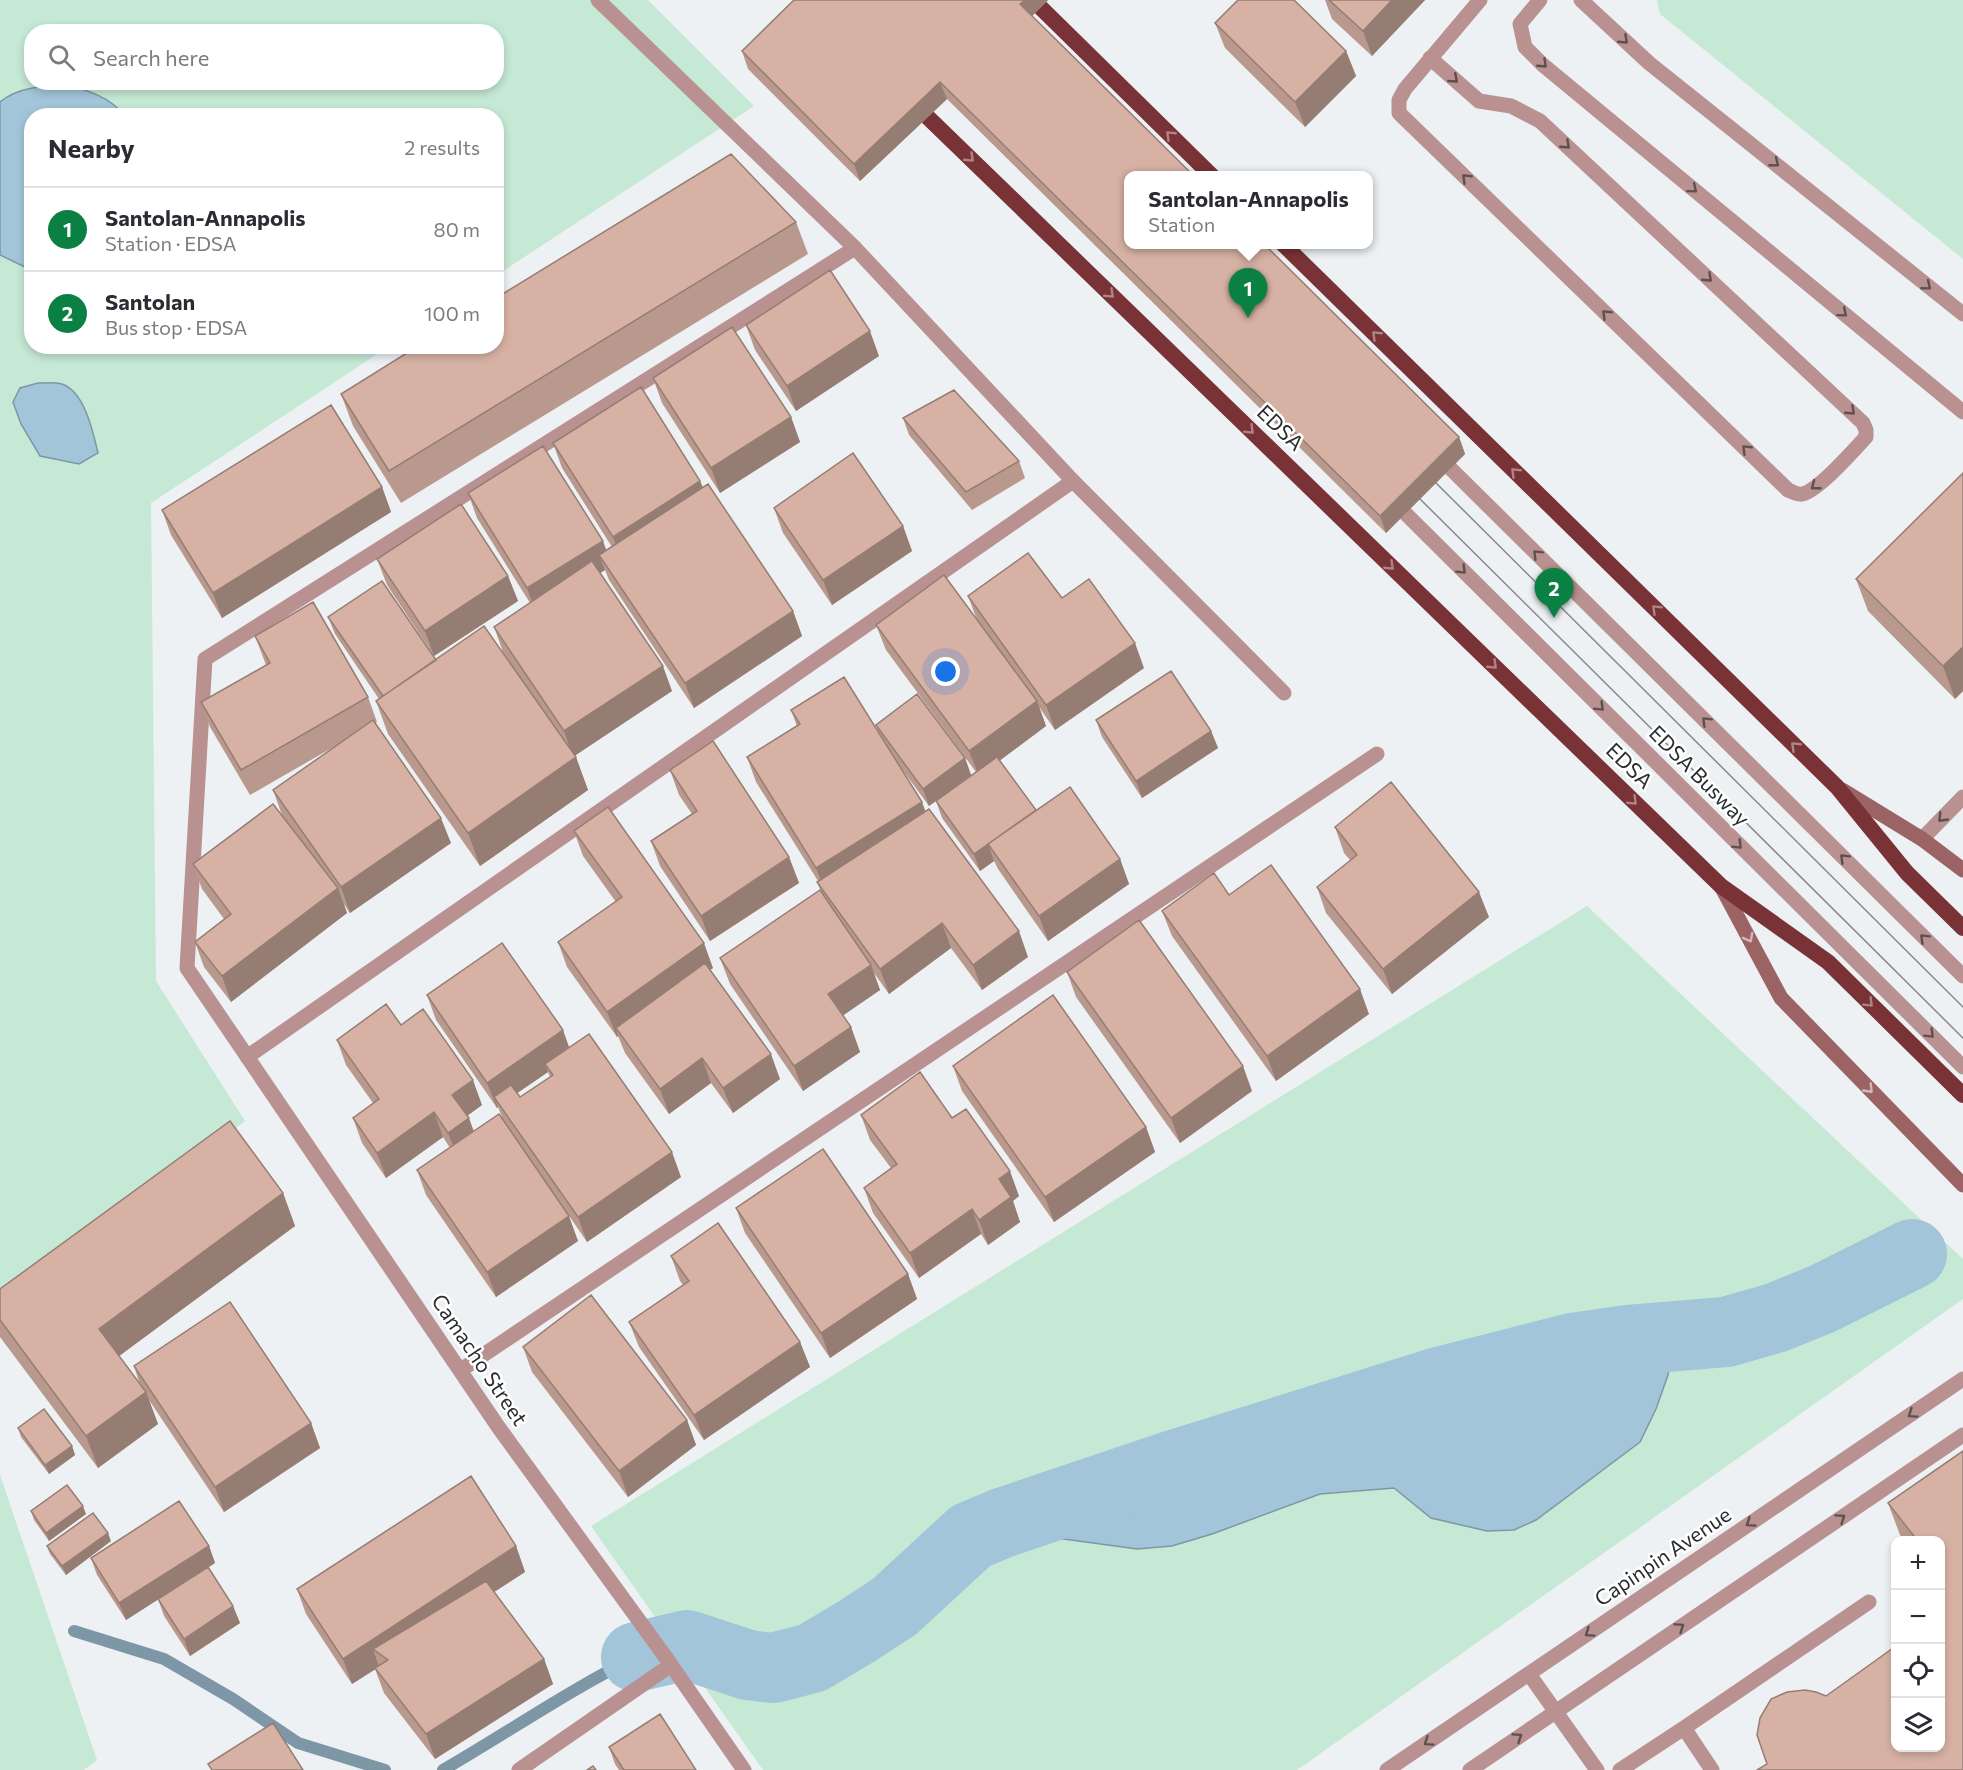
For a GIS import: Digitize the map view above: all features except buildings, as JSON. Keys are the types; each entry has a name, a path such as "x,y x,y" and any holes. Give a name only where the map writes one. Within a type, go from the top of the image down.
{"highway":[{"path":"1033,0 1207,171"},
{"name":"EDSA","path":"904,94 1721,886 1828,962 1963,1095"},
{"path":"1288,249 1837,787 1907,873 1963,928"}],"main road":[{"path":"1837,787 1922,839 1962,867"},
{"name":"EDSA","path":"1721,886 1781,998 1963,1185"}],"street":[{"path":"597,0 855,248 1073,481 1284,693"},
{"path":"1430,58 1479,100 1512,106 1540,122 1863,423 1866,437 1838,467 1809,492 1800,495 1788,490 1399,112 1399,100 1430,58 1480,0"},
{"path":"1540,0 1520,24 1525,47 1543,65 1963,412"},
{"path":"1581,0 1650,63 1963,314"},
{"name":"Camacho Street","path":"744,1770 669,1662 499,1428 187,968 205,659 855,248"},
{"name":"EDSA Busway","path":"1450,468 1963,976"},
{"path":"247,1057 1073,481"},
{"name":"EDSA Busway","path":"1406,514 1963,1067"},
{"path":"461,1370 1377,754"},
{"path":"1922,839 1963,797"},
{"name":"Capinpin Avenue","path":"1387,1770 1963,1379"},
{"path":"1470,1770 1963,1435"},
{"path":"1620,1770 1869,1602"},
{"path":"519,1770 669,1662"},
{"path":"1529,1674 1597,1770"},
{"path":"1684,1728 1712,1770"}],"green space":[{"path":"0,0 648,0 754,106 504,270 504,108 24,108 24,354 377,354 151,503 156,981 245,1121 0,1312"},
{"path":"1657,0 1963,0 1963,259 1660,14"},
{"path":"1587,906 1963,1259 1963,1299 1297,1770 763,1770 591,1526"},
{"path":"0,1475 97,1760 84,1770 0,1770"}],"water":[{"path":"23,90 83,90 105,99 117,108 24,108 24,267 0,255 0,102"},
{"path":"38,383 62,384 77,395 87,414 98,453 79,464 40,456 21,424 13,402 20,388"},
{"path":"1655,1346 1671,1356 1668,1375 1656,1409 1640,1442 1536,1520 1514,1530 1487,1531 1431,1518 1394,1488 1320,1494 1212,1534 1172,1546 1137,1549 1049,1537 1018,1528 1243,1453 1452,1388 1592,1354"}],"waterway":[{"path":"636,1657 687,1645 748,1665 773,1668 812,1658 894,1607 971,1536 1002,1523 1171,1466 1439,1382 1573,1348 1628,1340 1726,1332 1775,1318 1822,1299 1912,1254"},
{"path":"74,1631 164,1659 233,1699 298,1743 385,1770"},
{"path":"443,1770 562,1698 636,1657"}],"tram line":[{"path":"1436,483 1963,1007"},
{"path":"1420,499 1963,1038"}],"place":[{"name":"Santolan-Annapolis","path":"1248,318"},
{"name":"Santolan","path":"1554,618"}]}
